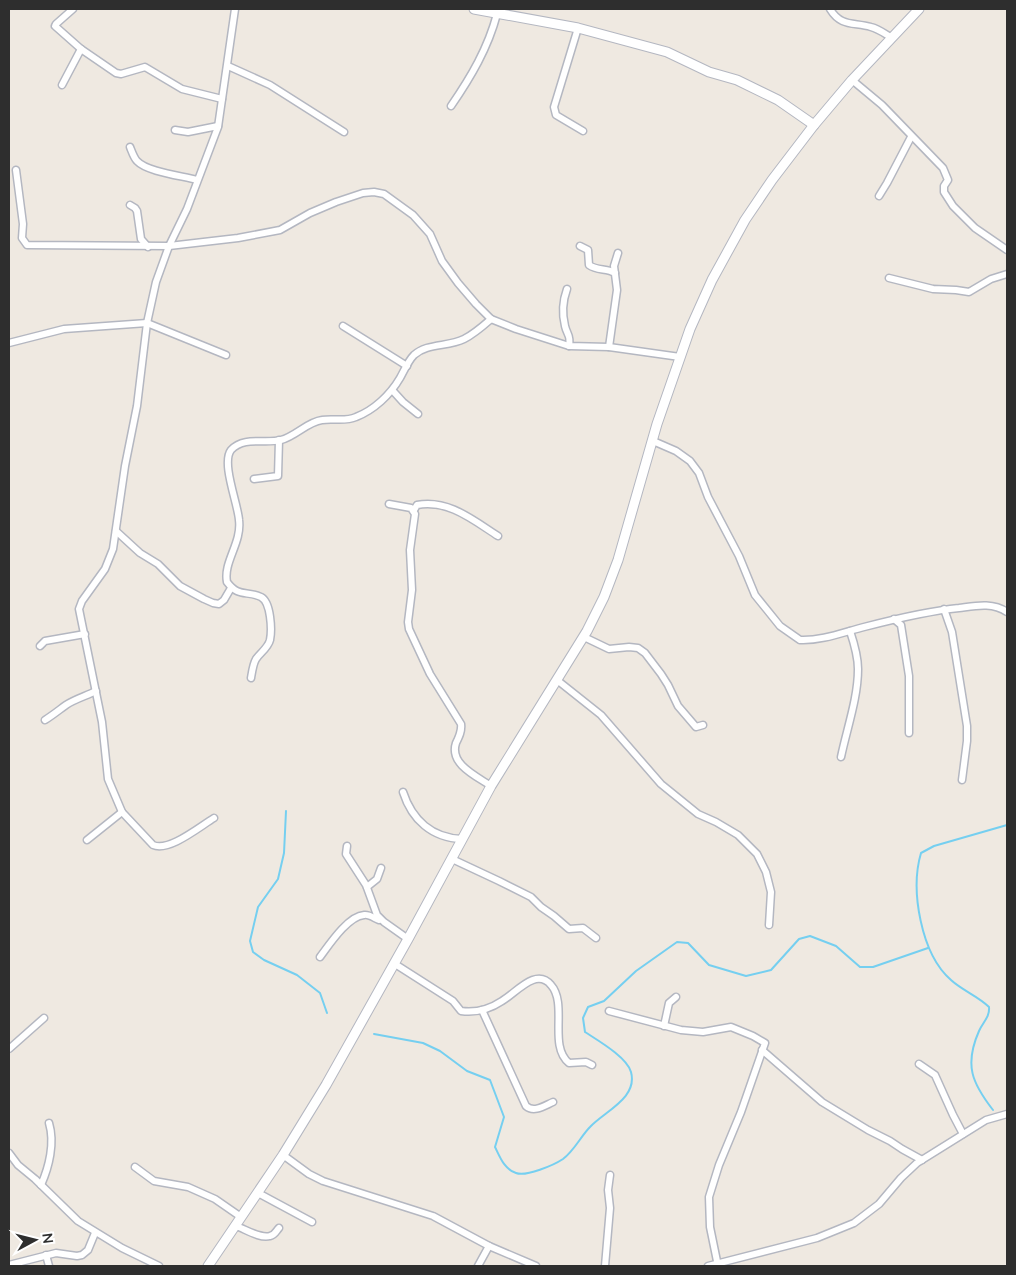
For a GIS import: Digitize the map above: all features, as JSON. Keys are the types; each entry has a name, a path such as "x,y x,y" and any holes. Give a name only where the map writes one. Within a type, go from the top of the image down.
{"main road":[{"path":"474,9 578,28 667,52 709,72 737,80 778,100 814,124"},
{"path":"208,1266 283,1155 336,1068 395,964 490,786 584,637 604,596 618,560 680,357 712,280 745,220 814,124 852,80 919,9"}],"street":[{"path":"73,9 55,26 81,50 116,73 121,74 145,67 182,89 222,99"},
{"path":"214,818 177,841 162,847 156,847 122,812 108,780 102,722 80,614 81,605 111,558 125,466 137,406 146,323 156,282 169,246 187,209 218,126 235,9"},
{"path":"830,9 841,22 869,26 892,38"},
{"path":"451,106 470,78 492,33 497,14"},
{"path":"578,28 554,107 556,115 583,131"},
{"path":"62,85 81,50"},
{"path":"228,66 270,85 344,132"},
{"path":"852,80 882,105 943,168 948,180 944,186 944,192 953,206 976,228 1007,250"},
{"path":"176,130 188,132 218,126"},
{"path":"879,196 911,137"},
{"path":"130,147 136,160 144,166 197,180"},
{"path":"16,170 23,224 22,238 25,244 48,246 169,246 267,233 280,230 310,213 363,193 374,192 384,194 413,216 430,234 442,261 458,283 491,319 569,346 609,347 680,357"},
{"path":"130,205 138,211 141,239 148,247"},
{"path":"580,246 588,250 589,266 610,270 615,273"},
{"path":"609,347 617,290 615,273 618,253"},
{"path":"888,278 933,289 969,292 990,279 1007,274"},
{"path":"567,289 563,306 565,327 570,338 569,346"},
{"path":"251,678 257,658 270,640 269,609 266,601 262,598 243,594 231,588 227,582 227,569 236,546 240,520 228,466 228,455 236,446 244,442 279,440 317,421 349,420 357,417 381,401 392,390 414,356 422,349 463,340 478,331 491,319"},
{"path":"9,343 64,329 146,323 226,355"},
{"path":"342,326 407,366"},
{"path":"392,390 402,402 418,414"},
{"path":"254,479 278,476 279,440"},
{"path":"653,441 676,451 690,461 699,473 716,514 739,556 755,594 780,626 800,640 814,639 894,619 944,610 982,605 1005,609"},
{"path":"389,504 414,510"},
{"path":"490,786 466,769 455,757 454,749 462,728 430,674 409,629 412,584 410,556 414,510 417,505 424,504 454,508 498,536"},
{"path":"116,532 140,553 158,564 180,586 204,599 219,604 224,600 231,588"},
{"path":"944,610 952,632 967,726 962,780"},
{"path":"894,619 902,628 907,658 909,733"},
{"path":"841,757 857,688 858,667 850,631"},
{"path":"40,646 45,641 85,634"},
{"path":"584,637 609,649 629,646 638,648 661,674 678,706 690,721 696,727 703,725"},
{"path":"557,680 601,715 661,784 698,814 738,835 757,854 766,872 771,892 769,925"},
{"path":"46,720 58,713 64,706 96,691"},
{"path":"403,792 412,813 423,824 446,837 462,839"},
{"path":"87,840 122,812"},
{"path":"347,846 346,854 367,887 377,915 408,940"},
{"path":"452,859 531,897 569,929 583,928 596,938"},
{"path":"367,887 377,879 381,868"},
{"path":"320,957 345,926 359,916 370,916 384,922"},
{"path":"395,964 453,1001 462,1011 474,1012 482,1010 502,1001 528,981 535,979 545,980 551,984 556,994 560,1050 569,1063 586,1062 592,1065"},
{"path":"664,1026 669,1003 676,997"},
{"path":"482,1010 526,1106 535,1110 552,1102"},
{"path":"609,1011 664,1026 695,1032 731,1028 753,1036 765,1043 741,1112 719,1165 709,1197 710,1227 718,1265"},
{"path":"9,1049 44,1018"},
{"path":"762,1050 822,1102 922,1160"},
{"path":"919,1064 935,1075 952,1115 963,1134"},
{"path":"708,1266 718,1265 817,1238 854,1223 879,1204 908,1170 922,1160 986,1120 1007,1114"},
{"path":"41,1185 48,1164 52,1132 49,1123"},
{"path":"9,1153 18,1165 70,1214 95,1233 159,1266"},
{"path":"283,1155 309,1174 323,1181 433,1216 489,1246 536,1266"},
{"path":"135,1167 154,1181 188,1187 215,1199 241,1217"},
{"path":"605,1266 610,1208 608,1190 610,1174"},
{"path":"258,1193 312,1222"},
{"path":"236,1226 260,1236 274,1234 279,1228"},
{"path":"9,1265 46,1255 61,1253 82,1255 88,1250 95,1233"},
{"path":"478,1266 489,1246"},
{"path":"46,1255 49,1266"}],"waterway":[{"path":"286,811 284,853 278,879 258,907 250,941 253,952 264,960 297,975 320,993 327,1013"},
{"path":"993,1110 975,1082 971,1064 974,1043 987,1017 989,1007 951,980 941,969 932,954 925,938 921,921 917,885 921,853 934,846 1007,825"},
{"path":"374,1034 423,1043 440,1051 467,1071 490,1080 504,1117 495,1147 508,1169 521,1174 533,1172 563,1159 571,1152 590,1127 625,1097 632,1081 628,1066 611,1049 585,1032 583,1018 588,1007 604,1001 636,971 677,942 688,943 709,965 746,976 771,970 799,939 810,936 836,946 860,967 873,967 928,948"}]}
